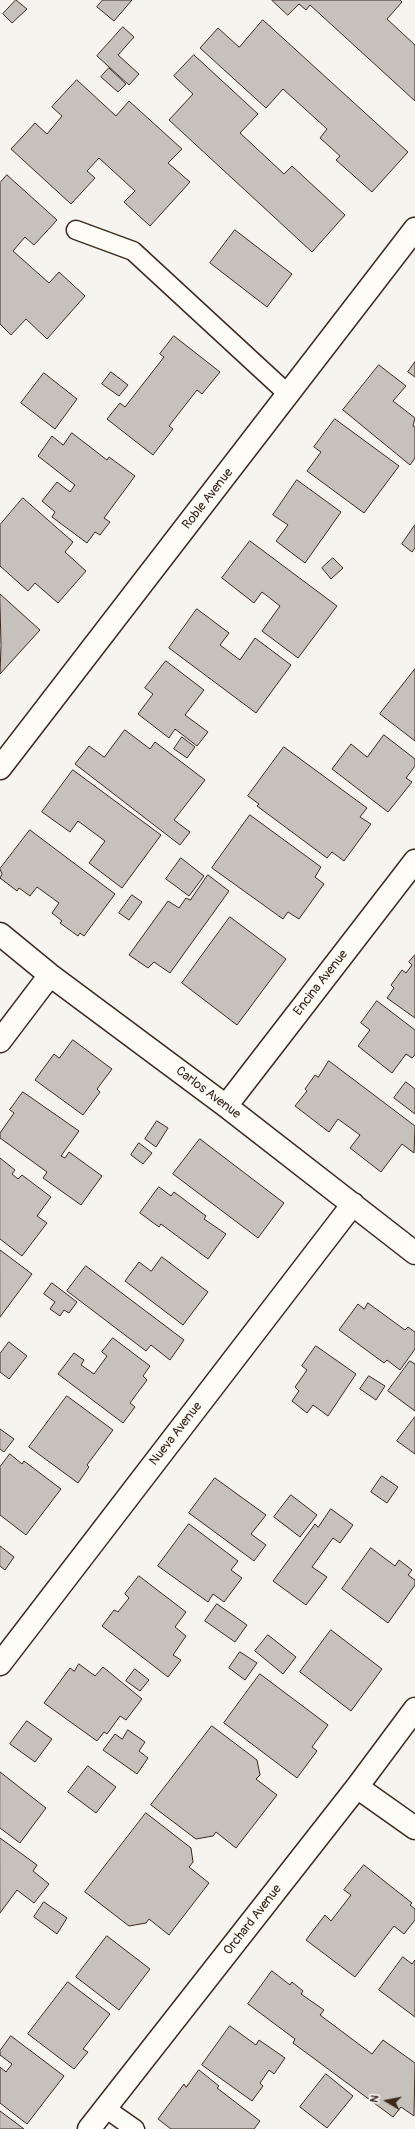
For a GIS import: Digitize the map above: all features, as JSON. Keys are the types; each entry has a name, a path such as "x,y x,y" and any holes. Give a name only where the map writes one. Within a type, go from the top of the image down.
{"street":[{"name":"Roble Avenue","path":"0,768 415,229"},
{"name":"Encina Avenue","path":"226,1106 415,861"},
{"name":"Carlos Avenue","path":"0,934 50,975 226,1106 415,1253"},
{"path":"0,1041 50,975"},
{"name":"Nueva Avenue","path":"0,1664 353,1204"},
{"name":"Orchard Avenue","path":"89,2129 357,1787 415,1709"},
{"path":"357,1787 415,1828"}],"lane":[{"path":"76,230 133,251 288,395"},
{"path":"105,2108 135,2129"}],"building":[{"path":"16,0 27,9 12,23 3,14"},
{"path":"103,0 132,0 114,21 97,7"},
{"path":"272,0 400,0 402,2 387,19 415,45 415,101 310,5 306,10 299,4 288,15"},
{"path":"263,20 408,152 372,192 336,160 340,156 320,138 327,129 283,89 266,108 200,48 218,28 239,47"},
{"path":"123,27 134,37 118,55 139,74 129,85 97,56"},
{"path":"194,55 258,114 240,133 284,174 292,166 345,215 312,252 169,120 193,94 174,76"},
{"path":"109,68 126,84 118,92 101,77"},
{"path":"77,80 116,116 129,101 182,149 168,163 190,182 150,226 124,202 135,191 99,158 87,171 95,178 71,204 11,149 35,123 47,134 62,116 52,107"},
{"path":"7,175 57,220 34,245 25,237 13,251 49,283 59,272 85,296 47,339 26,319 11,335 0,324 0,183"},
{"path":"235,230 292,274 267,307 210,263"},
{"path":"174,336 220,372 202,394 197,390 169,426 173,429 153,455 107,419 120,403 125,407 164,357 160,354"},
{"path":"415,362 415,377 408,372"},
{"path":"379,365 406,386 393,401 415,418 413,426 415,427 415,458 410,465 343,410"},
{"path":"111,372 128,385 119,396 102,384"},
{"path":"44,373 77,399 55,429 21,403"},
{"path":"335,419 399,466 364,513 307,471 321,452 314,447"},
{"path":"72,433 107,460 109,457 135,476 104,518 110,522 100,535 95,532 87,543 52,517 55,512 42,501 57,482 70,492 75,485 38,456 52,436 63,445"},
{"path":"297,480 341,512 305,563 276,541 288,525 273,515"},
{"path":"23,498 73,542 65,552 86,571 58,603 35,583 28,591 0,566 0,525"},
{"path":"415,525 415,548 412,552 402,544"},
{"path":"250,541 337,606 298,658 262,631 280,606 262,592 254,603 222,578"},
{"path":"333,558 343,568 331,579 322,568"},
{"path":"0,594 40,630 0,674 1,646"},
{"path":"197,609 229,633 220,645 240,660 255,638 291,665 256,713 169,648"},
{"path":"166,661 204,690 185,715 208,732 197,746 175,729 169,738 138,714 153,694 145,688"},
{"path":"415,669 415,741 380,714"},
{"path":"125,730 150,749 155,742 205,780 174,820 190,832 180,845 75,764 89,746 104,757"},
{"path":"384,735 415,759 415,766 406,778 412,782 388,812 332,769 351,744 367,757"},
{"path":"182,737 195,747 187,758 174,749"},
{"path":"284,747 367,808 360,817 371,824 344,861 332,852 327,858 257,806 259,804 248,796"},
{"path":"73,770 161,835 122,888 89,863 105,841 78,821 70,832 42,812"},
{"path":"250,815 321,867 315,877 324,884 299,919 288,912 283,919 212,868"},
{"path":"30,830 115,894 84,936 80,933 78,936 60,923 62,921 52,913 59,903 37,887 30,896 19,888 17,891 0,878 2,874 0,869"},
{"path":"181,858 204,876 189,896 166,879"},
{"path":"208,875 229,891 170,973 154,962 148,968 129,955 168,901 179,908 186,898 190,900"},
{"path":"132,895 142,902 129,920 119,913"},
{"path":"230,917 286,959 237,1025 182,983"},
{"path":"415,955 415,1018 387,998 394,988 391,985 402,970 406,973 412,965 409,962"},
{"path":"377,1001 415,1030 415,1055 412,1058 406,1054 392,1073 358,1046 370,1030 361,1023"},
{"path":"73,1040 112,1069 97,1089 100,1092 83,1115 35,1080 54,1054 59,1058"},
{"path":"329,1061 415,1126 414,1153 402,1144 381,1172 350,1148 360,1135 338,1119 329,1132 295,1106 307,1091 305,1089 315,1075 318,1077"},
{"path":"406,1082 415,1089 415,1114 394,1098"},
{"path":"23,1092 79,1131 61,1156 65,1158 69,1152 102,1176 81,1205 43,1178 47,1172 0,1138 0,1133 14,1113 10,1110"},
{"path":"157,1121 168,1128 156,1147 145,1139"},
{"path":"200,1139 284,1203 258,1238 173,1174"},
{"path":"139,1143 152,1153 143,1164 131,1155"},
{"path":"0,1158 15,1170 12,1174 18,1179 22,1175 51,1197 37,1216 47,1223 22,1256 0,1239"},
{"path":"159,1187 171,1196 174,1192 206,1216 204,1219 226,1234 208,1259 161,1224 159,1227 140,1213"},
{"path":"0,1250 32,1274 0,1317"},
{"path":"162,1257 208,1292 183,1325 125,1281 139,1262 151,1271"},
{"path":"86,1266 184,1340 170,1360 151,1345 146,1351 67,1291"},
{"path":"52,1283 77,1302 69,1313 64,1310 60,1316 50,1309 55,1302 44,1294"},
{"path":"368,1303 405,1330 408,1327 415,1332 415,1349 400,1370 387,1360 384,1363 339,1330 358,1304 364,1309"},
{"path":"113,1338 150,1366 143,1376 147,1380 130,1403 135,1407 123,1423 58,1374 74,1353 84,1360 81,1365 94,1374 107,1356 102,1352"},
{"path":"9,1342 27,1356 9,1379 0,1372 0,1354"},
{"path":"316,1346 356,1374 328,1416 313,1405 307,1413 292,1401 299,1391 295,1387 307,1370 302,1366"},
{"path":"410,1361 415,1364 415,1411 388,1391"},
{"path":"369,1376 385,1386 376,1400 360,1389"},
{"path":"67,1396 113,1430 87,1465 89,1467 78,1483 29,1447"},
{"path":"415,1417 415,1454 397,1441"},
{"path":"0,1429 14,1439 4,1452 0,1449"},
{"path":"10,1454 22,1464 24,1461 61,1489 26,1535 0,1515 0,1467"},
{"path":"382,1476 398,1487 387,1503 371,1492"},
{"path":"215,1478 266,1515 251,1534 266,1545 254,1561 189,1513"},
{"path":"291,1495 317,1515 300,1537 274,1517"},
{"path":"331,1509 353,1525 340,1543 333,1538 312,1567 327,1577 306,1605 273,1581 315,1524 318,1527"},
{"path":"189,1524 238,1561 231,1570 242,1578 224,1602 213,1594 208,1602 158,1566"},
{"path":"0,1546 14,1557 5,1570 0,1566"},
{"path":"371,1548 395,1566 399,1560 412,1570 408,1575 415,1580 415,1585 388,1623 342,1589"},
{"path":"139,1576 186,1612 175,1627 186,1636 173,1655 181,1660 168,1677 102,1626 114,1610 118,1612 129,1598 125,1594"},
{"path":"217,1604 247,1625 235,1642 205,1621"},
{"path":"331,1630 382,1669 351,1711 300,1672"},
{"path":"268,1635 296,1657 283,1674 255,1651"},
{"path":"240,1652 257,1663 245,1680 229,1668"},
{"path":"79,1664 95,1676 103,1667 142,1699 126,1720 120,1716 107,1734 104,1732 97,1741 44,1703 70,1668 74,1671"},
{"path":"135,1669 149,1680 140,1691 126,1681"},
{"path":"260,1674 328,1725 312,1747 317,1751 297,1778 224,1723"},
{"path":"27,1721 52,1739 35,1762 10,1744"},
{"path":"212,1726 257,1760 260,1775 256,1779 277,1795 236,1848 216,1832 213,1836 196,1839 151,1805"},
{"path":"128,1730 145,1742 139,1751 148,1758 137,1774 103,1750 115,1734 122,1739"},
{"path":"88,1766 116,1787 96,1813 68,1792"},
{"path":"0,1772 46,1808 20,1843 0,1828"},
{"path":"146,1813 191,1848 193,1862 189,1867 209,1883 169,1935 149,1919 146,1923 129,1926 85,1892"},
{"path":"0,1838 37,1865 33,1871 49,1884 34,1903 17,1890 0,1913"},
{"path":"364,1865 412,1903 410,1905 415,1909 415,1920 404,1934 394,1926 355,1977 306,1940 325,1915 331,1921 351,1895 344,1890"},
{"path":"44,1902 67,1918 57,1934 34,1917"},
{"path":"107,1936 150,1969 119,2010 76,1977"},
{"path":"403,1957 412,1964 415,1960 415,2017 379,1990"},
{"path":"272,1971 290,1985 292,1982 303,1991 301,1994 324,2010 320,2015 372,2054 383,2040 415,2063 414,2116 401,2107 393,2117 293,2043 295,2039 248,2004"},
{"path":"68,1982 110,2014 83,2049 88,2052 74,2069 28,2034"},
{"path":"230,2026 256,2045 259,2040 285,2058 274,2074 269,2070 260,2083 263,2086 252,2101 202,2065"},
{"path":"11,2036 64,2076 27,2124 0,2103 0,2067 6,2072 12,2064 0,2055 0,2051"},
{"path":"199,2070 219,2086 217,2088 260,2121 254,2129 171,2129 158,2119 184,2084 186,2087"},
{"path":"326,2074 353,2096 327,2128 300,2107"},
{"path":"0,2111 24,2129 0,2129"}]}
